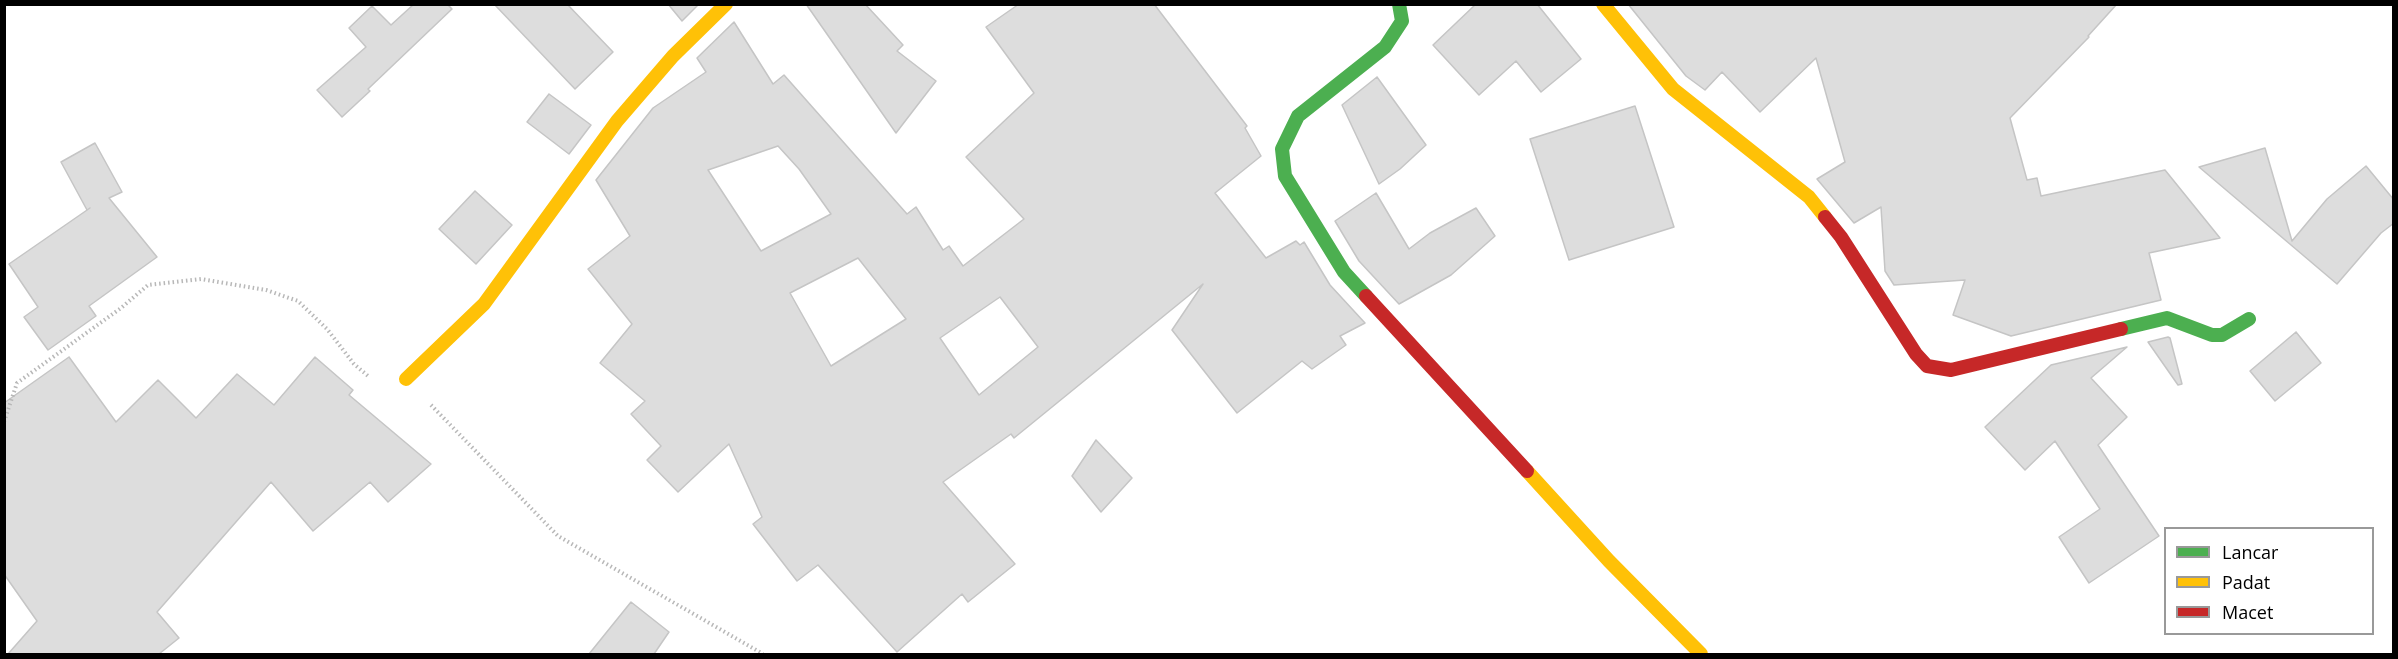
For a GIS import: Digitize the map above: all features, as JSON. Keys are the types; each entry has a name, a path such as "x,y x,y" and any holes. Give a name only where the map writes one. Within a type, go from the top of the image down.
{"street":[{"path":"406,379 484,304 617,121 673,56 726,4"},
{"path":"1400,4 1402,21 1385,47 1298,116 1282,149 1285,176 1344,272 1594,545 1701,654"},
{"path":"1603,4 1673,89 1809,197 1841,237 1916,354 1927,366 1952,370 2167,318 2212,335 2222,335 2249,319"}],"path":[{"path":"4,422 17,383 121,309 148,285 201,279 266,290 298,301 327,329 354,364 381,387 406,379 558,536 763,654"}],"building":[{"path":"414,4 447,4 452,9 342,117 317,90 366,47 349,28 372,6 391,25"},
{"path":"494,4 567,4 613,52 575,89"},
{"path":"668,4 699,4 682,21"},
{"path":"806,4 865,4 903,45 897,51 936,81 896,133"},
{"path":"1019,4 1154,4 1247,126 1245,128 1261,156 1215,193 1266,258 1296,241 1300,245 1304,242 1330,285 1365,323 1340,336 1346,345 1312,369 1302,361 1237,413 1172,330 1203,284 1014,438 1011,434 943,482 1015,564 968,602 962,594 897,652 818,565 797,581 753,524 762,517 729,444 678,492 647,460 661,446 631,414 645,401 600,363 632,324 588,269 630,236 596,180 653,108 706,72 697,58 734,22 773,84 784,75 907,214 916,207 943,250 949,246 963,266 1024,219 966,157 1034,93 986,27","holes":["778,146 799,169 831,214 761,251 708,170","858,258 906,319 831,366 790,293","1000,297 1038,347 979,395 940,338"]},
{"path":"1476,4 1537,4 1581,59 1541,92 1516,61 1479,95 1433,45"},
{"path":"1628,4 2117,4 2089,37 2010,118 2027,180 2037,178 2041,196 2165,170 2220,238 2149,253 2161,300 2011,336 1953,315 1965,280 1894,285 1885,271 1881,207 1854,223 1817,179 1845,162 1816,58 1760,112 1722,72 1705,90 1686,76"},
{"path":"1377,77 1426,145 1400,169 1379,184 1342,105"},
{"path":"549,94 591,125 569,154 527,122"},
{"path":"1635,106 1674,227 1569,260 1530,139"},
{"path":"95,143 122,192 109,198 157,257 89,306 96,316 48,350 24,317 38,307 9,264 90,208 87,210 61,162"},
{"path":"2265,148 2292,241 2327,199 2366,166 2394,200 2394,223 2381,233 2337,284 2199,167"},
{"path":"475,191 512,225 476,264 439,229"},
{"path":"1376,193 1409,249 1430,233 1476,208 1495,236 1451,275 1399,304 1359,261 1335,221"},
{"path":"2296,332 2321,363 2275,401 2250,371"},
{"path":"2168,337 2182,384 2178,385 2148,342"},
{"path":"2127,347 2091,378 2127,417 2098,445 2159,536 2089,583 2059,537 2100,509 2055,441 2025,470 1985,427 2051,365"},
{"path":"69,357 116,422 158,380 196,418 237,374 274,405 315,357 353,390 349,395 431,464 388,502 370,482 313,531 271,482 157,612 179,638 159,654 8,654 37,621 4,574 4,403"},
{"path":"1096,440 1132,478 1101,512 1072,476"},
{"path":"631,602 669,632 654,654 589,654"}],"traffic: fast":[{"path":"1366,296 1344,272 1285,176 1282,149 1298,116 1385,47 1402,21 1399,4"},
{"path":"2121,329 2167,318 2212,335 2222,335 2249,319"}],"traffic: slow":[{"path":"406,379 484,304 617,121 673,56 726,4"},
{"path":"1603,4 1673,89 1809,197 1825,217"},
{"path":"1527,471 1609,561 1701,654"}],"traffic: jam":[{"path":"1825,217 1841,237 1916,354 1927,366 1951,370 2121,329"},
{"path":"1366,296 1527,471"}]}
